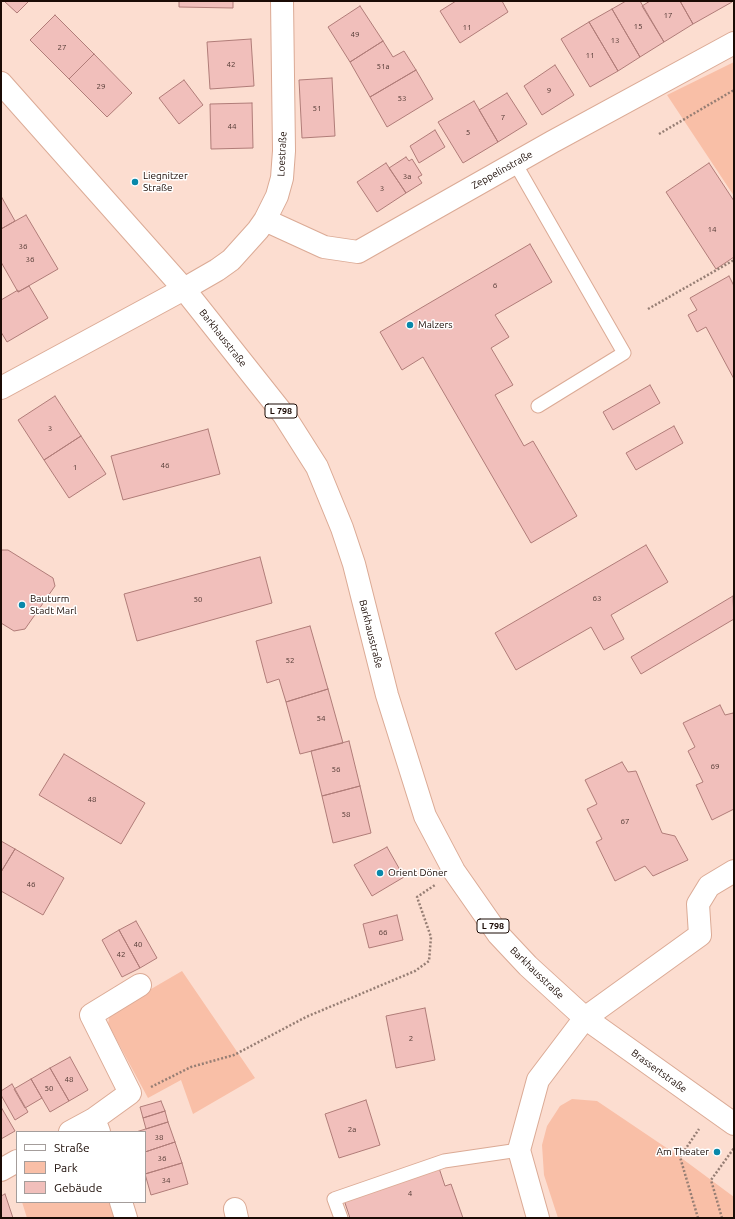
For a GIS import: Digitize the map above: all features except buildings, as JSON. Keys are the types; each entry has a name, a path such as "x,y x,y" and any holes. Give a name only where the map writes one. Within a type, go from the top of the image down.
{"street":[{"name":"Loestraße","path":"184,289 217,270 250,241 265,220 277,196 282,178 284,151 282,1"},
{"name":"Zeppelinstraße","path":"265,220 324,247 358,252 515,163 734,43"},
{"name":"Barkhausstraße","path":"1,84 184,289 284,415 317,467 342,528 354,564 387,695 422,809 454,871 498,934 528,966 585,1018"},
{"path":"1,388 184,289"},
{"path":"538,1218 518,1150 538,1080 585,1018 700,935 698,904 709,886 734,870"},
{"path":"74,1131 97,1125 130,1093 91,1015 140,985"},
{"name":"Brassertstraße","path":"585,1018 712,1110 734,1124"},
{"path":"1,1170 16,1162"},
{"path":"121,1203 126,1218"}],"lane":[{"path":"515,163 624,353 538,406"},
{"path":"341,1218 334,1199 444,1161 518,1150"}],"path":[{"path":"659,134 734,90"},
{"path":"648,309 734,260"},
{"path":"130,1093 147,1089 191,1067 234,1055 306,1017 415,971 429,961 431,938 417,897 454,871"},
{"path":"698,1218 680,1157 712,1110"},
{"path":"722,1218 711,1180 734,1148"}],"green space":[{"path":"734,62 734,196 667,95"},
{"path":"182,971 255,1078 193,1114 181,1080 148,1098 108,1024 110,1013"},
{"path":"572,1099 597,1101 680,1157 734,1197 734,1218 558,1218 544,1175 542,1145 547,1126 560,1106"},
{"path":"22,1203 111,1203 116,1218 27,1218"}],"place":[{"name":"Liegnitzer Straße","path":"135,182"},
{"name":"Malzers","path":"410,325"},
{"name":"Bauturm Stadt Marl","path":"22,605"},
{"name":"Orient Döner","path":"380,873"},
{"name":"Am Theater","path":"717,1152"}]}
